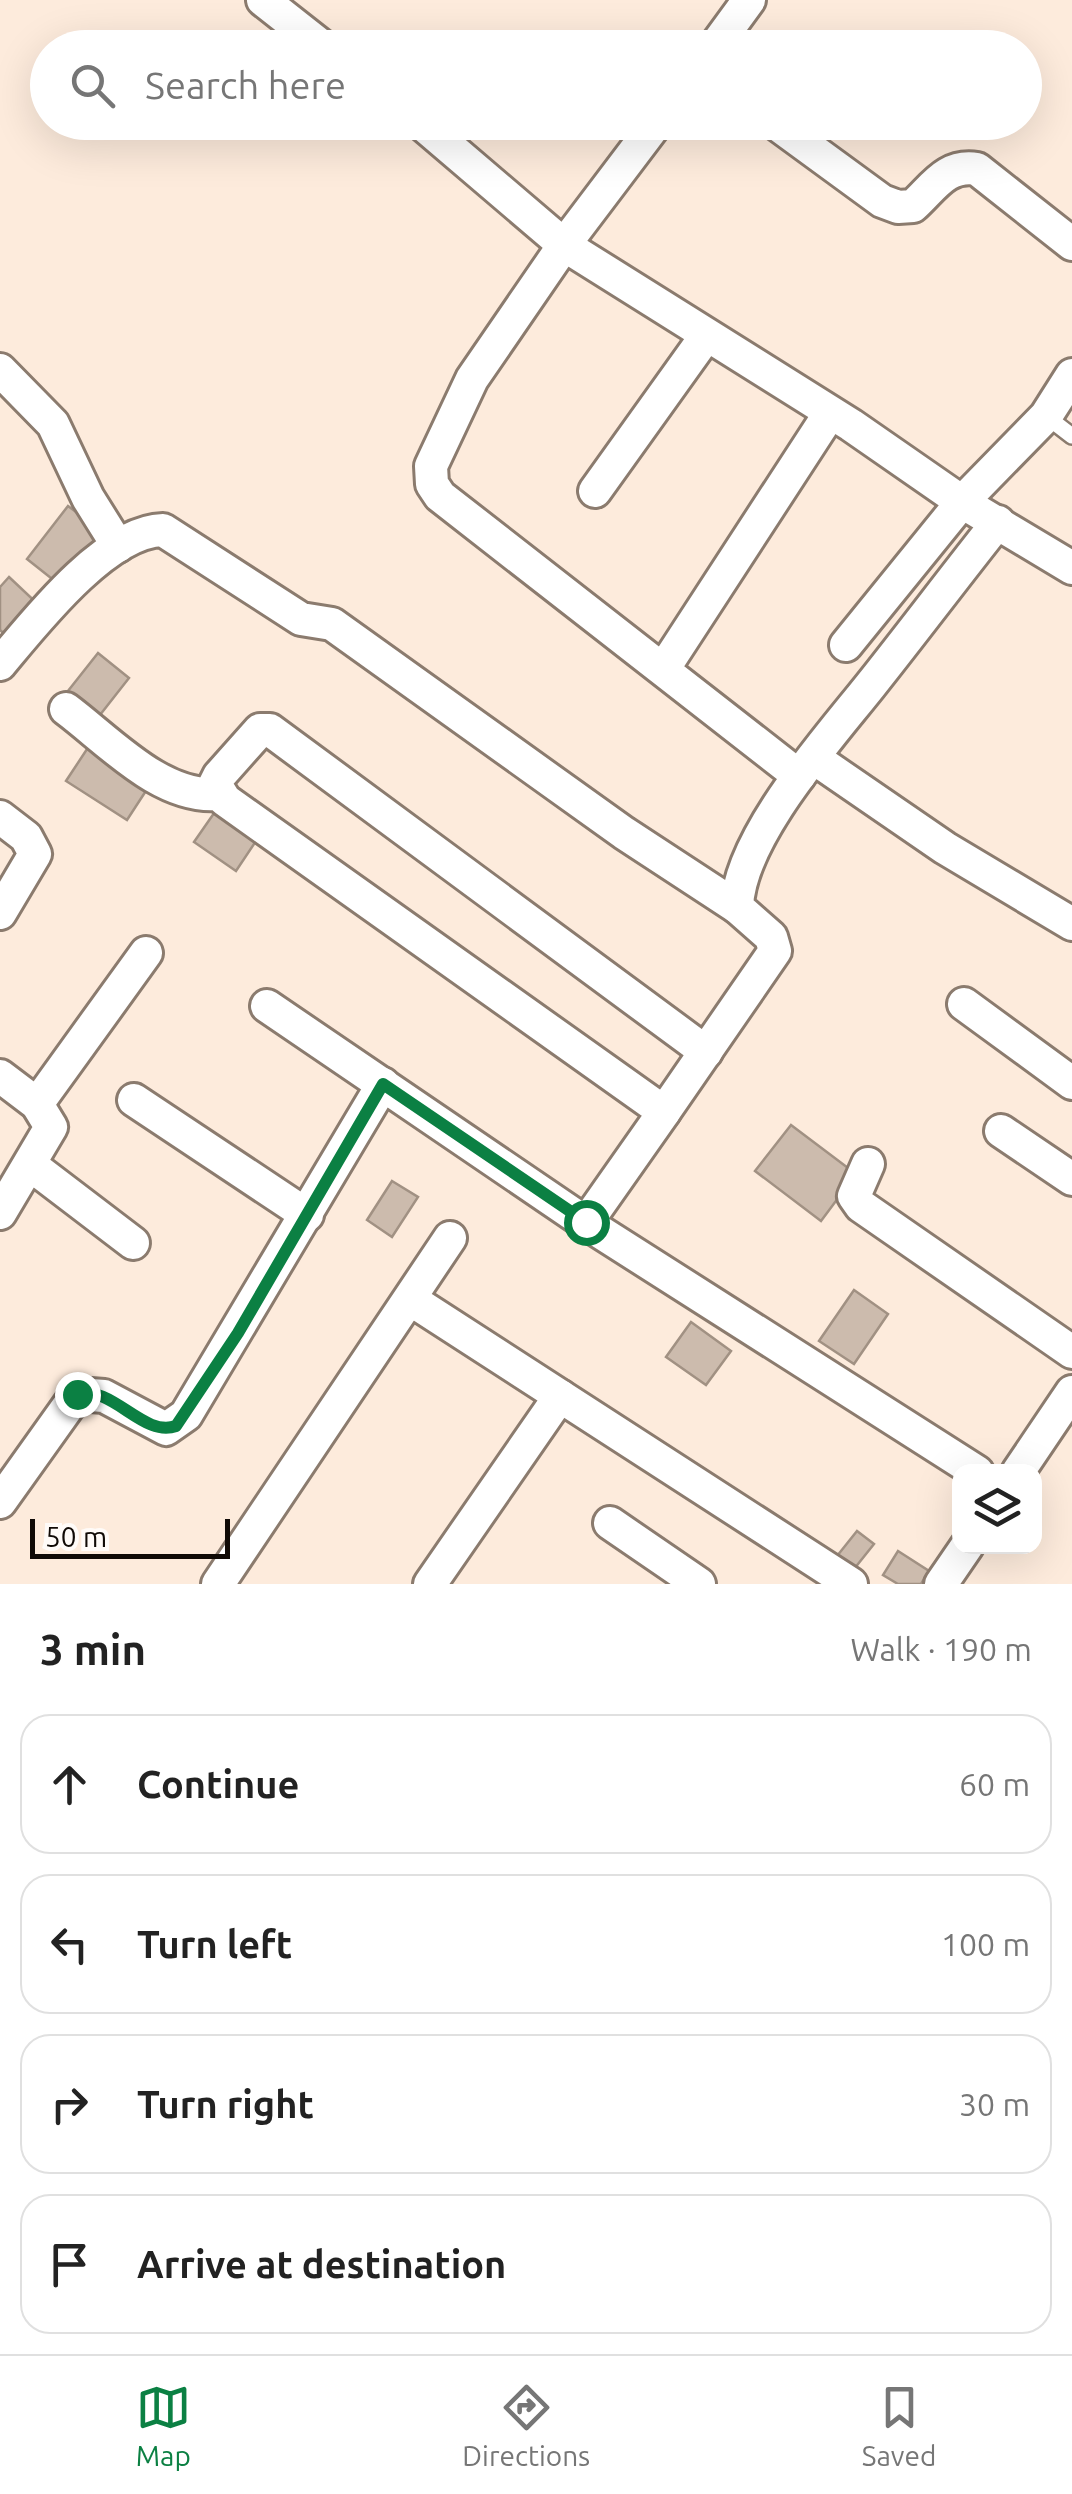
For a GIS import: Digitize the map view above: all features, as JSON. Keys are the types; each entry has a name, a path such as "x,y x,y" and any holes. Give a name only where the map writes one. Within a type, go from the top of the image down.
{"street":[{"path":"263,0 301,30"},
{"path":"727,30 749,0"},
{"path":"441,140 564,245 830,412 962,502 1072,568"},
{"path":"644,140 564,245 472,379 435,456 432,484 440,496 500,544 664,668 807,767 1072,924"},
{"path":"799,140 882,201 898,207 913,206 944,174 962,167 978,169 1072,244"},
{"path":"595,491 706,336"},
{"path":"0,370 54,424 88,498 118,546"},
{"path":"846,645 962,502 1059,426 1072,375"},
{"path":"664,668 830,412"},
{"path":"736,907 738,883 746,862 807,767 998,522"},
{"path":"4,651 118,546 133,535 162,530 300,619 332,624 624,834 736,907 776,944 706,1052 586,1222"},
{"path":"66,709 173,787 200,796 218,794"},
{"path":"664,1112 218,794 215,784 220,776 260,730 270,730 706,1052"},
{"path":"0,818 26,836 35,854 0,912"},
{"path":"36,1104 146,953"},
{"path":"964,1004 1072,1083"},
{"path":"267,1006 586,1222 964,1464"},
{"path":"0,1076 36,1104 52,1127 0,1214"},
{"path":"0,1502 77,1394 104,1396 156,1426 176,1426 238,1333 383,1084"},
{"path":"134,1100 307,1215"},
{"path":"1001,1131 1072,1179"},
{"path":"868,1164 854,1196 861,1206 1072,1352"},
{"path":"32,1166 133,1243"},
{"path":"218,1584 450,1238"},
{"path":"410,1299 851,1584"},
{"path":"430,1584 560,1396"},
{"path":"1024,1464 1066,1412"},
{"path":"610,1523 699,1584"},
{"path":"941,1584 962,1554"}],"building":[{"path":"68,506 103,532 61,586 27,559"},
{"path":"9,577 42,608 12,641 0,630 0,587"},
{"path":"98,653 129,678 96,720 64,696"},
{"path":"93,740 153,780 127,820 66,781"},
{"path":"219,806 260,835 236,871 194,842"},
{"path":"791,1125 856,1174 821,1221 755,1171"},
{"path":"392,1181 418,1197 392,1237 367,1220"},
{"path":"854,1290 888,1314 854,1364 819,1341"},
{"path":"691,1322 731,1351 706,1385 666,1357"},
{"path":"857,1531 874,1544 854,1569 837,1556"},
{"path":"898,1551 929,1571 921,1584 898,1584 883,1575"}],"route":[{"path":"77,1394 104,1396 156,1426 176,1426 238,1333 383,1084 586,1222"}]}
